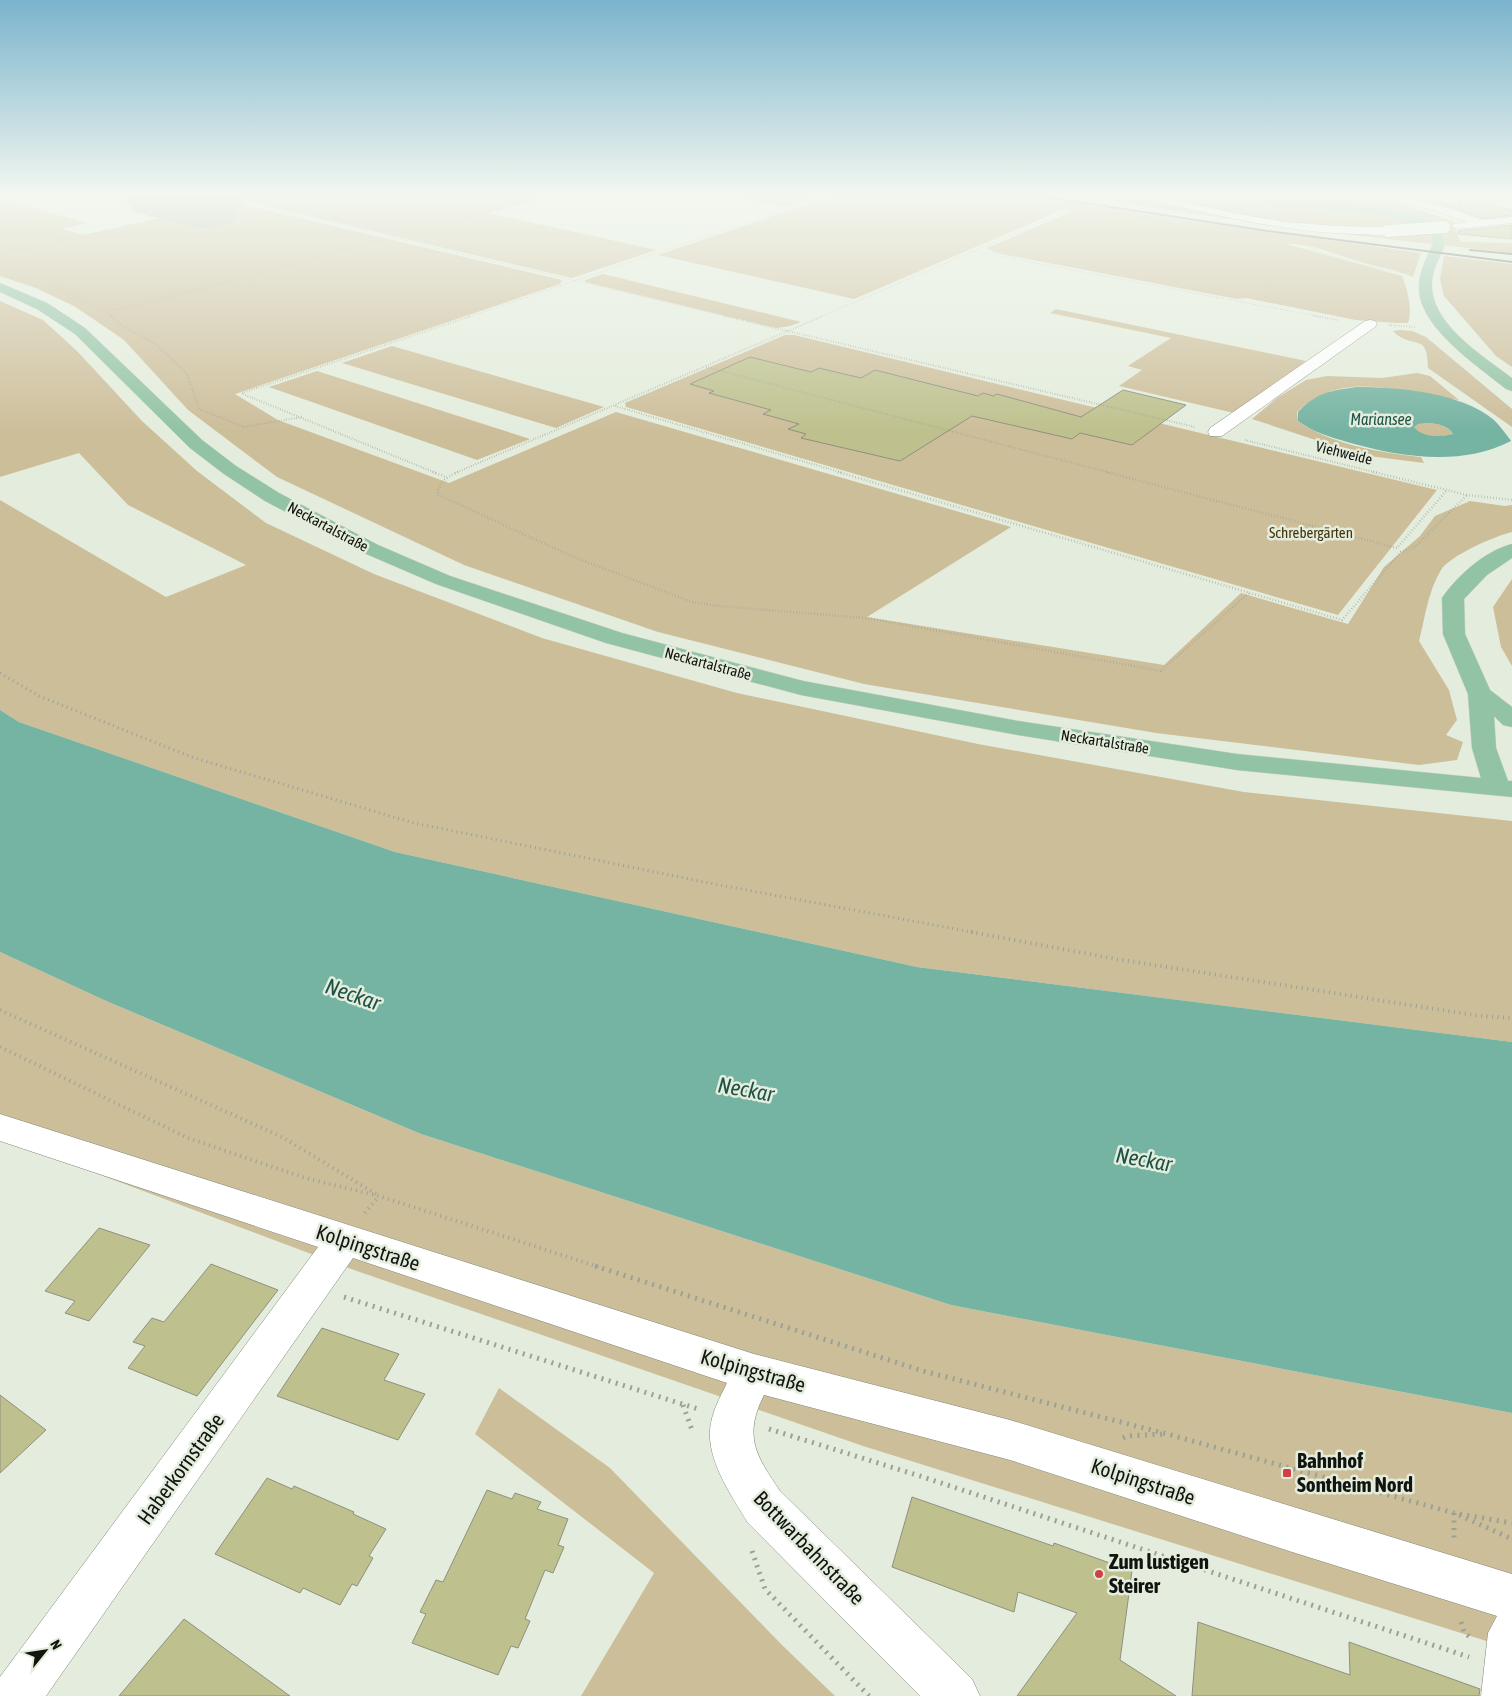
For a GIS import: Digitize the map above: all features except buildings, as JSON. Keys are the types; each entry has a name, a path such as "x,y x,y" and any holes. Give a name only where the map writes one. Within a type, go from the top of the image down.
{"main road":[{"path":"1427,274 1425,281 1428,304 1446,328 1467,350 1512,386"},
{"name":"Neckartalstraße","path":"0,288 38,304 62,317 98,346 140,392 196,444 230,470 272,497 371,549 443,580 614,638 802,688 1018,728 1237,762 1504,788"},
{"path":"1504,788 1484,748 1480,694 1454,634 1453,598 1474,574 1489,562 1512,550"},
{"path":"1480,694 1511,718"}],"street":[{"path":"1216,432 1370,324"},
{"name":"Kolpingstraße","path":"0,1127 344,1241 754,1373 1010,1440 1289,1529 1512,1597"},
{"name":"Haberkornstraße","path":"16,1696 344,1241"},
{"name":"Bottwarbahnstraße","path":"754,1373 733,1418 732,1444 743,1476 764,1506 955,1696"}],"path":[{"path":"257,274 149,303 107,311 119,324 157,345 187,374 199,409 244,427 302,417"},
{"name":"Viehweide","path":"546,274 1216,432 1467,495 1512,500"},
{"path":"446,477 242,393 595,274"},
{"path":"919,274 446,477 440,485 437,494 571,556 692,602 718,606 866,618 1161,671 1249,593"},
{"path":"1095,274 1327,318 1370,324 1446,328"},
{"path":"706,367 1397,548 1401,552"},
{"path":"614,406 1342,620 1401,552 1416,546 1467,495"},
{"path":"1397,548 1447,490"},
{"path":"0,673 39,696 194,758 414,823 709,883 1116,959 1480,1016 1512,1018"},
{"path":"0,1010 282,1137 379,1196"},
{"path":"0,1047 188,1138 306,1178 379,1196 923,1371 1166,1434 1454,1513 1512,1523"},
{"path":"312,1287 683,1405 733,1418 923,1477 1509,1666"},
{"path":"1454,1513 1512,1539"}],"green space":[{"path":"0,274 537,274 562,280 560,284 235,394 278,420 449,483 616,412 1011,527 867,617 1164,665 1241,593 1348,624 1384,567 1420,536 1435,516 1470,501 1505,506 1512,505 1512,532 1484,542 1462,553 1441,570 1430,596 1419,641 1449,690 1457,720 1446,735 1463,742 1457,760 1419,765 1156,733 864,684 658,632 464,565 277,477 188,410 124,340 74,306 36,288 0,276"},
{"path":"556,274 584,274 572,278"},
{"path":"604,274 801,322 777,328 585,282 585,280"},
{"path":"743,274 912,274 854,299"},
{"path":"1107,274 1395,274 1402,276 1410,312 1408,323 1356,320 1246,298 1237,299"},
{"path":"1441,274 1512,274 1512,367 1496,356 1444,296 1440,279"},
{"path":"0,301 43,320 77,351 142,421 197,471 266,523 374,574 542,638 737,693 978,744 1244,792 1512,821 1512,1042 917,967 395,852 19,722 0,710 0,500 166,597 246,565 128,505 79,453 0,477"},
{"path":"1056,309 1306,361 1234,413 1119,386 1142,370 1128,366 1171,338 1050,313"},
{"path":"1393,331 1412,331 1426,337 1512,409 1512,427 1428,368 1425,349 1422,345 1406,340"},
{"name":"Schrebergärten","path":"785,335 794,335 1437,490 1338,615 626,407 625,403"},
{"path":"392,346 604,407 556,428 342,363"},
{"path":"317,371 530,439 477,460 269,387"},
{"path":"1417,373 1430,376 1459,400 1396,389 1354,387 1334,390 1315,398 1297,412 1298,421 1325,436 1374,450 1421,457 1424,463 1361,455 1252,419 1277,398 1306,380 1327,376 1382,378"},
{"path":"1430,423 1446,427 1453,434 1443,436 1427,435 1417,431 1414,427 1417,424"},
{"path":"1512,579 1512,666 1501,647 1493,607"},
{"path":"0,952 104,1000 421,1134 951,1305 1512,1413 1512,1649 863,1446 354,1270 90,1171 106,1153 0,1114"},
{"path":"499,1388 610,1468 782,1645 835,1696 581,1696 654,1573 475,1434"}],"water":[{"name":"Mariansee","path":"1356,387 1409,390 1447,397 1464,403 1494,420 1511,441 1471,454 1451,457 1430,457 1388,452 1341,440 1316,431 1298,421 1298,412 1311,400 1331,391","holes":["1430,423 1446,427 1453,434 1443,436 1427,435 1417,431 1414,427 1418,424"]},
{"name":"Neckar","path":"0,710 19,722 395,852 917,967 1512,1042 1512,1413 951,1305 421,1134 104,1000 0,952"}],"place":[{"name":"Bahnhof Sontheim Nord","path":"1287,1473"},
{"name":"Zum lustigen Steirer","path":"1099,1574"}]}
